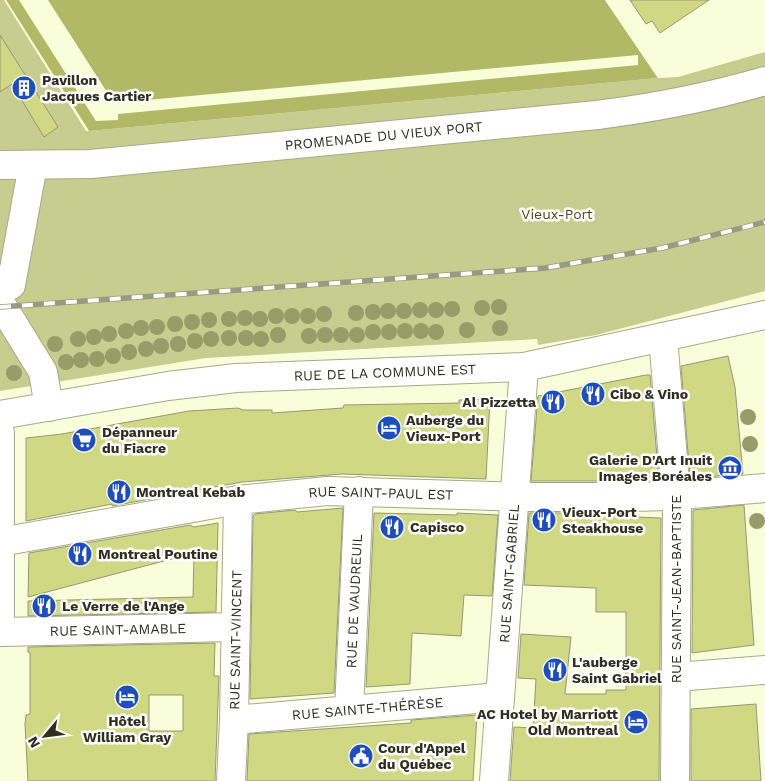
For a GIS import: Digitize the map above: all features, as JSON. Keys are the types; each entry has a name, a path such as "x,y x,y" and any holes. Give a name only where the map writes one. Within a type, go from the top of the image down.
{"street":[{"name":"PROMENADE DU VIEUX PORT","path":"0,165 91,164 598,116 712,96 765,81"},
{"path":"0,291 11,285 33,165"},
{"path":"0,302 8,330 43,372 50,407"},
{"name":"RUE DE LA COMMUNE EST","path":"0,415 168,386 236,378 524,367 765,315"},
{"name":"RUE SAINT-JEAN-BAPTISTE","path":"663,337 676,496 675,781"},
{"name":"RUE SAINT-GABRIEL","path":"494,781 524,367"},
{"path":"0,433 0,626"},
{"name":"RUE SAINT-PAUL EST","path":"0,542 238,500 327,491 514,496 676,496 765,488"},
{"name":"RUE DE VAUDREUIL","path":"349,710 358,491"},
{"name":"RUE SAINT-VINCENT","path":"231,781 238,500"},
{"name":"RUE SAINT-AMABLE","path":"0,632 235,627"},
{"path":"676,677 765,670"},
{"name":"RUE SAINTE-THÉRÈSE","path":"234,720 500,697"}],"green space":[{"name":"Vieux-Port","path":"0,0 6,0 89,131 678,77 765,52 765,291 596,335 538,345 537,339 206,358 0,391"}],"shaded area":[{"path":"6,0 605,0 658,78 89,131"}],"pier":[{"path":"4,0 6,0 89,131 86,131"},
{"path":"19,0 48,0 114,103 638,55 638,65 118,114 118,120 96,121"},
{"path":"605,0 608,0 661,78 658,78"}],"building":[{"path":"630,0 709,0 660,33 652,21 646,24"},
{"name":"Pavillon Jacques Cartier","path":"0,35 58,127 44,137 12,84 0,92"},
{"path":"728,356 735,387 743,474 690,478 681,366"},
{"path":"650,375 659,481 531,481 538,396"},
{"path":"490,399 486,479 342,474 242,482 26,521 26,438 62,434 189,411 238,408 243,410 272,410 272,413 343,408 344,405 459,403 459,400"},
{"path":"744,505 754,645 692,653 693,510"},
{"path":"343,508 334,693 250,699 253,516 255,514 295,510 297,512"},
{"path":"374,513 498,515 492,596 464,595 461,636 412,633 410,684 366,687"},
{"path":"529,513 636,513 636,517 661,518 659,781 510,781 514,727 533,728 536,679 518,678 521,634 571,637 565,694 606,694 606,690 626,690 626,612 596,612 596,588 524,585"},
{"path":"218,523 216,612 28,616 28,601 193,597 194,553 28,597 29,553 190,525 194,527"},
{"path":"215,643 214,676 219,676 215,781 28,781 25,724 26,715 30,714 30,653 28,652 28,647","holes":["149,695 183,695 183,731 149,731"]},
{"path":"756,704 761,781 691,781 691,709"},
{"name":"Cour d'Appel du Québec","path":"477,715 473,781 247,781 249,734 411,723 411,720"}],"railway":[{"path":"0,307 545,268 662,248 765,222"}],"place":[{"name":"Pavillon Jacques Cartier","path":"24,88"},
{"name":"Cibo & Vino","path":"593,394"},
{"name":"Al Pizzetta","path":"553,402"},
{"name":"Auberge du Vieux-Port","path":"389,428"},
{"name":"Dépanneur du Fiacre","path":"84,440"},
{"name":"Galerie D'Art Inuit Images Boréales","path":"730,468"},
{"name":"Montreal Kebab","path":"119,492"},
{"name":"Vieux-Port Steakhouse","path":"544,520"},
{"name":"Capisco","path":"392,527"},
{"name":"Montreal Poutine","path":"80,554"},
{"name":"Le Verre de l'Ange","path":"44,606"},
{"name":"L'auberge Saint Gabriel","path":"555,670"},
{"name":"Hôtel William Gray","path":"127,697"},
{"name":"AC Hotel by Marriott Old Montreal","path":"636,722"},
{"name":"Cour d'Appel du Québec","path":"361,756"}]}
